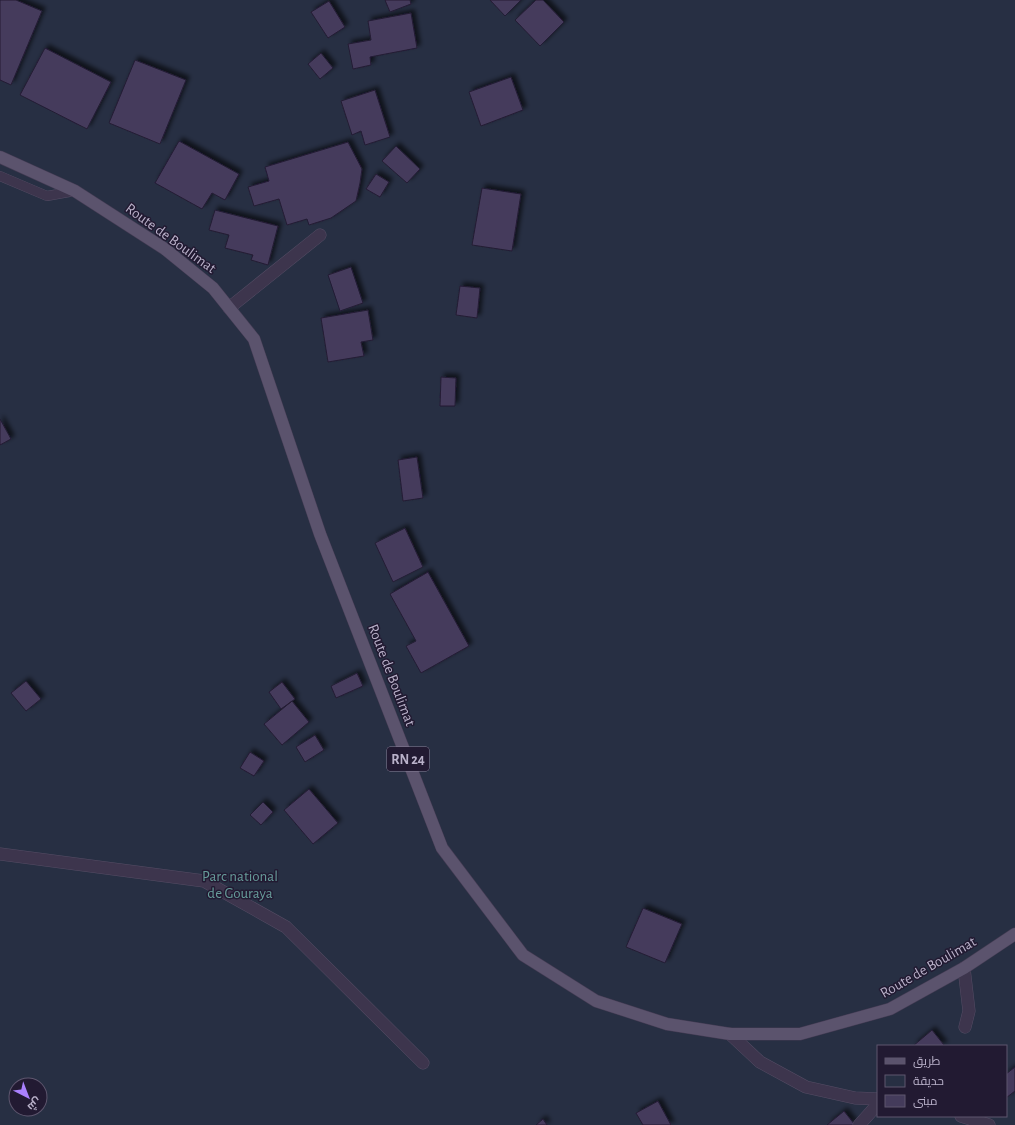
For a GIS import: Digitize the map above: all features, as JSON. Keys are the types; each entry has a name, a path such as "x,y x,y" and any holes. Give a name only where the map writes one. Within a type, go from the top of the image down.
{"main road":[{"name":"Route de Boulimat","path":"0,157 75,190 165,249 213,288 254,339 320,534 442,848 523,955 596,1001 667,1024 730,1034 800,1034 890,1009 964,968 1015,934"}],"street":[{"path":"229,308 320,235"},
{"path":"0,854 204,881 286,927 423,1063"},
{"path":"964,968 970,1011 965,1027"},
{"path":"730,1034 760,1062 806,1087 856,1098 877,1099"},
{"path":"859,1125 877,1105"},
{"path":"964,1117 989,1125"}],"lane":[{"path":"0,176 47,196 75,190"}],"green space":[{"name":"Parc national de Gouraya","path":"0,0 1015,0 1015,1125 0,1125"}],"building":[{"path":"0,0 16,0 42,11 11,85 0,80"},
{"path":"385,0 410,0 411,4 390,12"},
{"path":"490,0 521,0 505,16"},
{"path":"536,0 543,0 564,22 540,46 515,20"},
{"path":"329,1 345,27 328,38 311,12"},
{"path":"411,13 417,48 370,57 371,65 353,69 348,44 371,40 368,21"},
{"path":"45,48 111,82 87,129 20,95"},
{"path":"321,53 333,68 320,79 308,64"},
{"path":"135,60 186,80 160,144 109,123"},
{"path":"511,77 523,110 481,126 469,92"},
{"path":"375,90 390,137 365,145 361,131 352,135 341,101"},
{"path":"179,141 239,174 225,200 212,193 202,209 155,183"},
{"path":"348,142 362,169 356,201 331,218 309,225 307,219 287,225 279,199 254,206 248,187 269,181 265,167"},
{"path":"396,146 420,169 407,183 382,161"},
{"path":"376,174 389,182 380,197 366,189"},
{"path":"482,188 521,194 512,251 472,245"},
{"path":"215,210 278,226 268,265 251,260 253,255 225,248 229,235 209,230"},
{"path":"351,267 363,303 340,311 328,275"},
{"path":"460,286 480,288 477,318 456,315"},
{"path":"368,310 373,340 361,342 364,356 328,362 321,318"},
{"path":"441,377 456,378 455,406 440,406"},
{"path":"0,419 11,439 0,445"},
{"path":"417,457 423,498 403,501 398,460"},
{"path":"405,528 423,567 393,582 375,543"},
{"path":"428,572 469,646 421,673 406,646 416,641 390,594"},
{"path":"357,673 363,686 336,698 331,686"},
{"path":"26,681 41,699 26,711 11,693"},
{"path":"282,682 295,699 281,709 269,692"},
{"path":"292,701 309,722 282,745 264,724"},
{"path":"315,735 324,750 305,762 296,747"},
{"path":"250,752 264,761 254,776 240,768"},
{"path":"309,789 338,823 313,844 284,810"},
{"path":"263,802 273,812 261,825 250,815"},
{"path":"643,908 682,924 665,963 626,947"},
{"path":"932,1030 944,1045 914,1045"},
{"path":"1015,1067 1015,1091 1007,1097 1007,1073"},
{"path":"658,1101 671,1125 643,1125 636,1113"},
{"path":"844,1111 855,1125 827,1125"},
{"path":"543,1119 547,1125 536,1125"}]}
